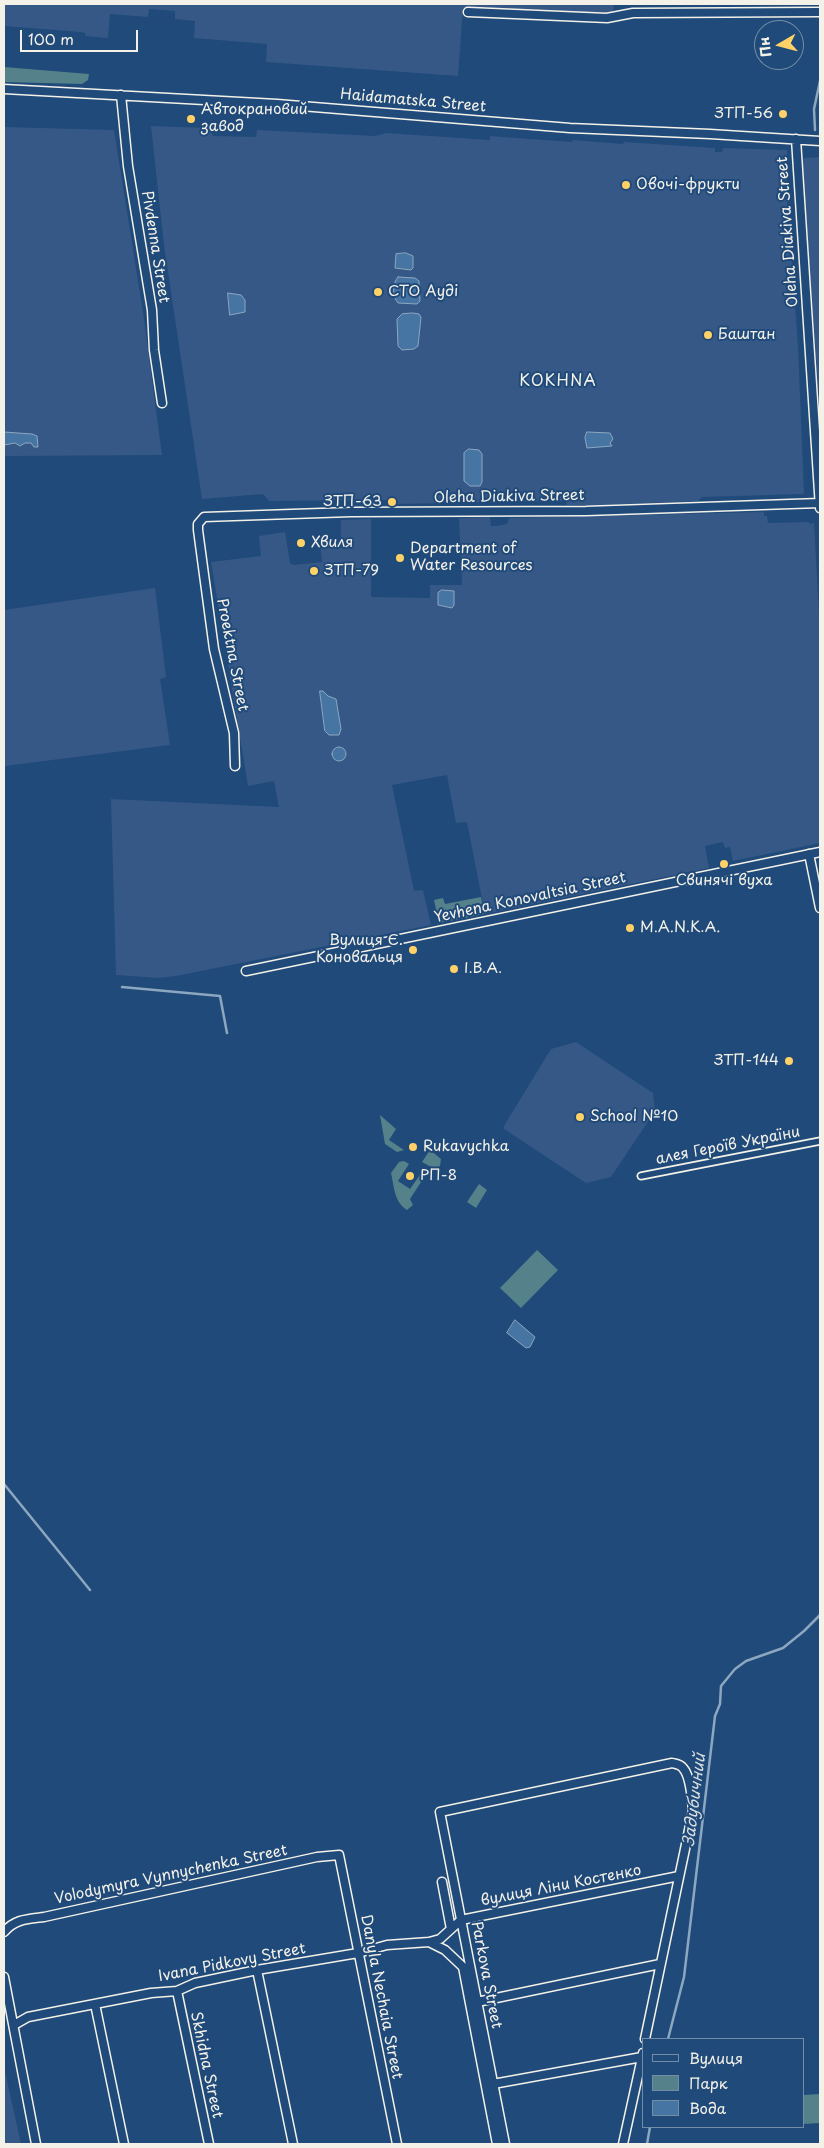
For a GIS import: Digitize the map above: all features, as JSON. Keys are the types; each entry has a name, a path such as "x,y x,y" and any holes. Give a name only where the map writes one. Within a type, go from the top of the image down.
{"street":[{"path":"675,13 676,4"},
{"path":"468,12 607,18 633,13 820,12"},
{"name":"Haidamatska Street","path":"4,90 286,104 570,128 820,141"},
{"name":"Pivdenna Street","path":"121,95 127,157 152,310 154,350 162,403"},
{"name":"Oleha Diakiva Street","path":"796,139 820,508"},
{"name":"Oleha Diakiva Street","path":"200,520 209,516 586,510 820,502"},
{"name":"Proektna Street","path":"200,520 198,530 204,587 214,649 234,733 234,766"},
{"name":"Yevhena Konovaltsia Street","path":"246,971 820,852"},
{"path":"809,854 820,908"},
{"name":"алея Героїв України","path":"641,1176 820,1141"},
{"name":"Parkova Street","path":"505,2144 440,1812 672,1763 680,1765 684,1768 688,1782 692,1811 679,1876"},
{"name":"Volodymyra Vynnychenka Street","path":"4,1932 17,1920 44,1917 317,1857 339,1855"},
{"name":"Danyla Nechaia Street","path":"339,1855 397,2144"},
{"path":"646,2038 679,1876"},
{"name":"вулиця Ліни Костенко","path":"450,1929 461,1920 679,1876"},
{"name":"Parkova Street","path":"429,1942 440,1939 450,1929 442,1882"},
{"name":"Parkova Street","path":"429,1942 445,1950 463,1967 497,2144"},
{"name":"Ivana Pidkovy Street","path":"14,2025 28,2017 151,1993 177,1991 195,1983 257,1970 358,1953 387,1945 429,1942"},
{"path":"470,2008 477,2002 660,1964"},
{"path":"257,1970 293,2144"},
{"path":"4,1977 36,2144"},
{"name":"Skhidna Street","path":"177,1991 209,2144"},
{"path":"95,2004 124,2144"},
{"path":"493,2084 642,2055 623,2144"}],"shaded area":[{"path":"4,4 614,4 613,14 463,8 458,76 266,62 267,44 194,38 195,21 175,19 175,11 149,9 148,17 110,14 108,38 85,36 85,33 81,32 4,26"},
{"path":"151,126 208,128 213,136 256,137 257,130 375,136 386,133 490,140 490,136 572,142 573,140 623,144 624,142 715,148 715,152 722,152 723,148 787,150 787,198 798,346 804,494 702,497 698,501 598,505 567,505 566,501 390,504 389,500 269,501 263,494 202,499 164,245"},
{"path":"4,127 114,130 143,312 162,455 4,456"},
{"path":"820,157 820,410 802,161 804,158"},
{"path":"764,512 768,523 814,523 820,634 820,843 733,861 730,847 725,848 723,842 705,846 709,868 485,914 467,822 456,823 447,775 392,785 414,891 423,890 431,925 176,976 158,978 116,975 111,799 279,807 274,781 248,786 211,562 261,556 259,536 285,532 290,563 294,565 322,562 320,544 341,544 341,520 371,519 371,597 430,598 430,585 462,585 459,518 490,517 491,526 497,526 507,524 509,518"},
{"path":"155,588 166,677 160,679 170,745 5,766 4,610"},
{"name":"School №10","path":"576,1042 653,1093 655,1111 611,1177 586,1183 504,1129 504,1126 551,1049"},
{"path":"4,2067 21,2144 4,2144"}],"green space":[{"path":"4,67 89,74 88,80 82,84 4,82"},
{"path":"481,897 484,914 439,923 434,900 443,898 445,904"},
{"path":"380,1115 396,1129 389,1140 404,1150 397,1152 385,1144"},
{"path":"430,1150 441,1159 440,1166 435,1169 422,1162"},
{"path":"404,1161 409,1164 398,1181 410,1189 422,1172 425,1176 410,1199 413,1205 407,1210 399,1203 391,1173 399,1162"},
{"path":"479,1184 487,1190 476,1208 467,1202"},
{"path":"537,1250 558,1270 521,1308 500,1288"},
{"path":"820,2094 820,2123 804,2124 804,2095"}],"water":[{"path":"406,253 413,256 413,268 411,270 395,268 396,254"},
{"path":"398,277 415,278 419,281 420,301 417,304 398,303 394,290"},
{"path":"228,293 241,295 245,300 245,312 230,315"},
{"path":"402,314 419,314 421,317 418,346 414,349 402,350 398,346 397,319"},
{"path":"4,432 37,436 38,447 34,447 31,443 25,443 20,446 15,443 4,445"},
{"path":"587,432 610,433 613,439 610,443 612,446 587,448 585,438"},
{"path":"469,449 479,450 482,454 482,482 480,486 470,486 464,481 464,453"},
{"path":"442,590 454,591 454,605 452,608 438,605 438,593"},
{"path":"320,691 336,699 341,729 339,735 329,735 325,731"},
{"path":"336,747 342,747 346,754 342,761 336,761 332,757 332,751"},
{"path":"515,1320 535,1337 530,1347 526,1348 507,1333"}],"waterway":[{"name":"Задубичний","path":"815,130 814,109 820,81"},
{"path":"122,987 220,996 227,1033"},
{"path":"4,1484 90,1590"},
{"name":"Задубичний","path":"668,2038 684,1977 715,1716 720,1704 721,1686 735,1669 746,1661 783,1648 820,1615"},
{"name":"Задубичний","path":"647,2144 650,2128"}],"place":[{"name":"ЗТП-56","path":"783,114"},
{"name":"Автокрановий завод","path":"191,119"},
{"name":"Овочі-фрукти","path":"626,185"},
{"name":"СТО Ауді","path":"378,292"},
{"name":"Баштан","path":"708,335"},
{"name":"ЗТП-63","path":"392,502"},
{"name":"Хвиля","path":"301,543"},
{"name":"Department of Water Resources","path":"400,558"},
{"name":"ЗТП-79","path":"314,571"},
{"name":"Свинячі вуха","path":"724,864"},
{"name":"M.A.N.K.A.","path":"630,928"},
{"name":"Вулиця Є. Коновальця","path":"413,950"},
{"name":"І.В.А.","path":"454,969"},
{"name":"ЗТП-144","path":"789,1061"},
{"name":"School №10","path":"580,1117"},
{"name":"Rukavychka","path":"413,1147"},
{"name":"РП-8","path":"410,1176"}],"district":[{"name":"KOKHNA","path":"558,382"}]}
